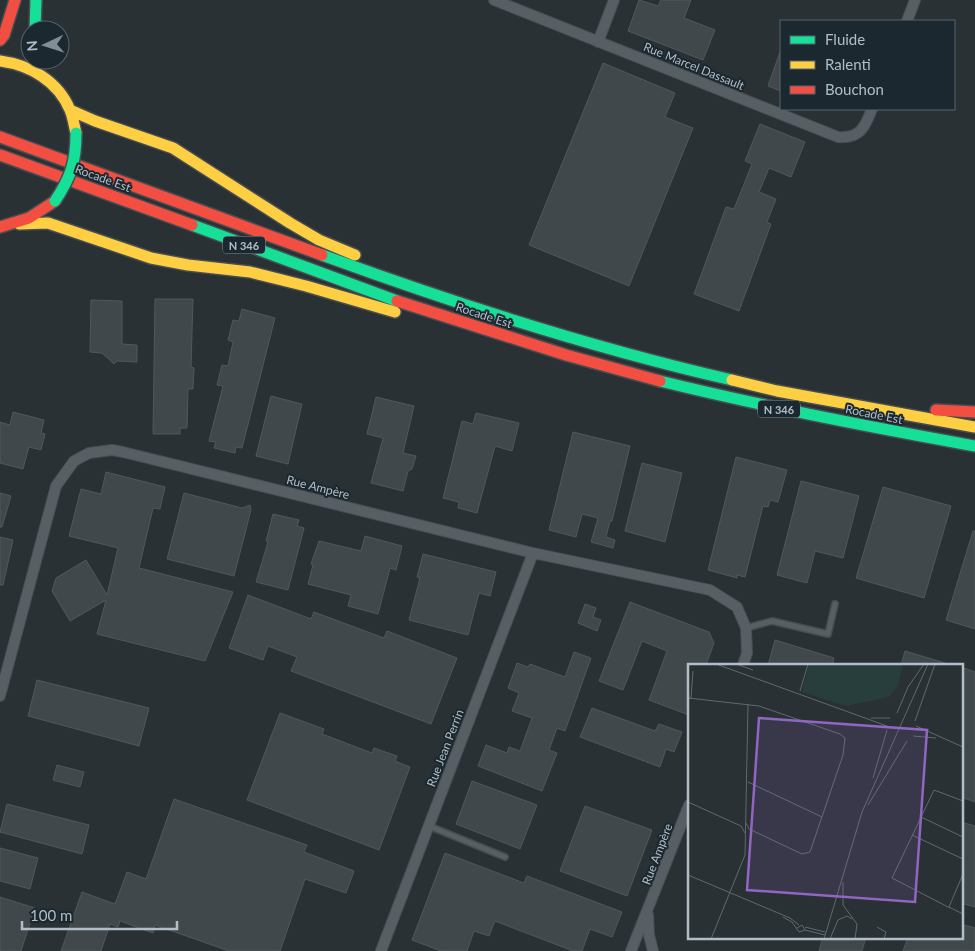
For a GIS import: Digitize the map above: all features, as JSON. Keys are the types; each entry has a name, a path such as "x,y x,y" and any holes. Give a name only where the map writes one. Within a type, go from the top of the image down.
{"main road":[{"path":"0,40 4,35 15,0"},
{"path":"35,20 36,0"},
{"path":"0,61 14,62 41,74 58,90 70,110 76,133 76,157 68,181 54,201 38,214 19,224"},
{"path":"40,70 41,74"},
{"path":"70,110 172,148 290,224 319,240 438,288 449,300"},
{"name":"Rocade Est","path":"0,137 376,275 540,329 695,372 777,391 975,427"},
{"name":"Rocade Est","path":"0,155 411,306 489,332 640,376 725,397 861,426 975,446"},
{"path":"0,227 48,222 151,258 188,265 250,272 306,286 467,334 489,332"},
{"path":"893,413 918,408 946,412 975,412"},
{"path":"920,436 935,448 975,456"}],"street":[{"name":"Rue Marcel Dassault","path":"495,0 838,137 847,138 865,127 872,110"},
{"path":"598,42 614,0"},
{"path":"907,20 916,0"},
{"name":"Rue Ampère","path":"0,696 56,486 74,461 89,453 112,450 533,553 710,590 737,608 746,628 747,653 742,664"},
{"name":"Rue Jean Perrin","path":"381,951 533,553"},
{"name":"Rue Ampère","path":"631,951 688,808"},
{"name":"Rue Ampère","path":"648,912 648,927 653,951"}],"lane":[{"path":"746,628 772,620 828,634 835,604"},
{"path":"429,826 504,857"}],"building":[{"path":"639,0 658,6 661,0 691,0 684,18 715,30 703,60 628,31"},
{"path":"780,52 780,91 768,86"},
{"path":"603,63 675,93 665,117 693,128 629,286 529,245"},
{"path":"760,124 805,142 791,177 769,168 759,192 776,199 767,222 771,224 739,311 694,294 726,207 734,209 752,164 745,161"},
{"path":"155,299 193,299 191,367 194,368 193,389 188,389 187,428 180,428 180,434 153,434"},
{"path":"91,300 122,301 122,344 137,345 137,362 117,361 114,364 102,353 90,352"},
{"path":"242,309 275,318 242,448 236,447 235,453 214,448 216,442 209,441 223,386 217,385 222,365 228,366 233,342 228,340 233,320 239,321"},
{"path":"271,396 302,404 288,464 256,456"},
{"path":"376,397 414,406 403,453 416,456 412,469 408,471 403,491 371,483 383,438 367,434"},
{"path":"13,412 44,420 41,433 45,434 41,450 29,447 23,469 0,463 0,422 10,425"},
{"path":"476,413 519,423 512,451 495,446 477,513 458,508 459,502 443,498 462,421 473,424"},
{"path":"573,432 630,446 612,521 610,521 606,537 615,540 613,548 591,542 598,518 582,514 576,537 549,530"},
{"path":"736,457 787,470 778,502 770,500 768,507 763,506 745,577 737,575 737,578 708,570"},
{"path":"642,463 682,473 665,542 625,531"},
{"path":"106,472 165,487 160,509 153,508 139,568 233,592 205,661 97,634 106,600 70,621 52,591 56,578 86,560 107,595 118,548 69,536 81,489 101,494"},
{"path":"801,481 859,496 843,558 815,551 807,583 777,575"},
{"path":"883,487 951,506 924,598 856,578"},
{"path":"0,493 11,496 2,527 0,527"},
{"path":"184,493 242,508 250,505 251,510 234,576 167,559"},
{"path":"273,514 299,520 297,526 304,528 288,590 256,582 268,542 266,541"},
{"path":"973,531 975,531 975,629 946,620"},
{"path":"365,536 402,546 396,570 390,568 378,614 348,606 351,595 308,584 313,565 311,564 319,541 361,551"},
{"path":"0,537 13,540 3,585 0,585"},
{"path":"423,554 496,572 490,596 479,593 468,635 409,620 420,578 417,577"},
{"path":"248,595 311,619 314,612 384,638 387,631 457,658 431,724 291,671 297,657 268,646 263,660 229,648"},
{"path":"630,602 709,632 714,643 706,664 688,664 688,715 649,700 667,651 642,641 623,690 599,681"},
{"path":"585,604 596,608 593,617 601,620 597,631 578,623"},
{"path":"775,640 834,658 832,664 768,664"},
{"path":"905,651 945,663 945,664 901,664"},
{"path":"574,652 591,658 565,731 557,728 549,750 557,753 542,791 478,766 486,745 507,753 509,747 520,751 532,718 512,711 519,693 508,688 517,663 528,667 530,664 565,677"},
{"path":"962,667 975,672 975,802 962,797"},
{"path":"37,680 149,708 139,746 28,716"},
{"path":"592,708 655,731 659,724 682,732 674,752 666,749 660,767 580,737"},
{"path":"280,713 324,729 322,734 372,753 374,748 397,756 395,761 410,767 379,850 247,800"},
{"path":"57,765 84,772 80,787 53,780"},
{"path":"472,781 537,805 520,849 456,824"},
{"path":"174,799 307,845 304,852 354,871 346,893 305,879 280,951 229,951 155,925 153,933 120,921 118,927 110,924 101,951 61,951 82,892 115,904 127,872 146,879"},
{"path":"7,804 89,825 82,854 0,832"},
{"path":"585,806 652,830 627,896 560,871"},
{"path":"962,822 975,826 975,907 962,903"},
{"path":"0,848 38,858 30,889 0,881"},
{"path":"445,853 524,883 527,876 622,912 612,937 590,929 582,951 573,951 495,921 489,936 474,931 467,951 441,951 412,940"},
{"path":"0,897 35,908 21,951 0,951"},
{"path":"962,924 975,928 975,951 903,951 908,938 962,938"},
{"path":"823,938 866,938 862,951 819,951"}],"traffic: fast":[{"path":"35,20 36,0"},
{"path":"55,201 72,169 76,133"},
{"path":"192,225 397,301"},
{"path":"322,255 423,291 525,324 628,354 732,380"},
{"path":"660,381 817,416 975,446"}],"traffic: slow":[{"path":"0,61 22,66 42,76 50,83 65,100 73,118 76,133"},
{"path":"70,110 95,121 173,148 290,223 319,240 355,255"},
{"path":"19,224 48,223 151,258 188,265 250,272 395,312"},
{"path":"732,380 777,391 975,427"}],"traffic: jam":[{"path":"0,40 4,35 15,0"},
{"path":"0,137 322,255"},
{"path":"0,155 192,225"},
{"path":"0,227 29,218 55,201"},
{"path":"397,301 566,355 660,381"},
{"path":"936,410 975,412"}]}
